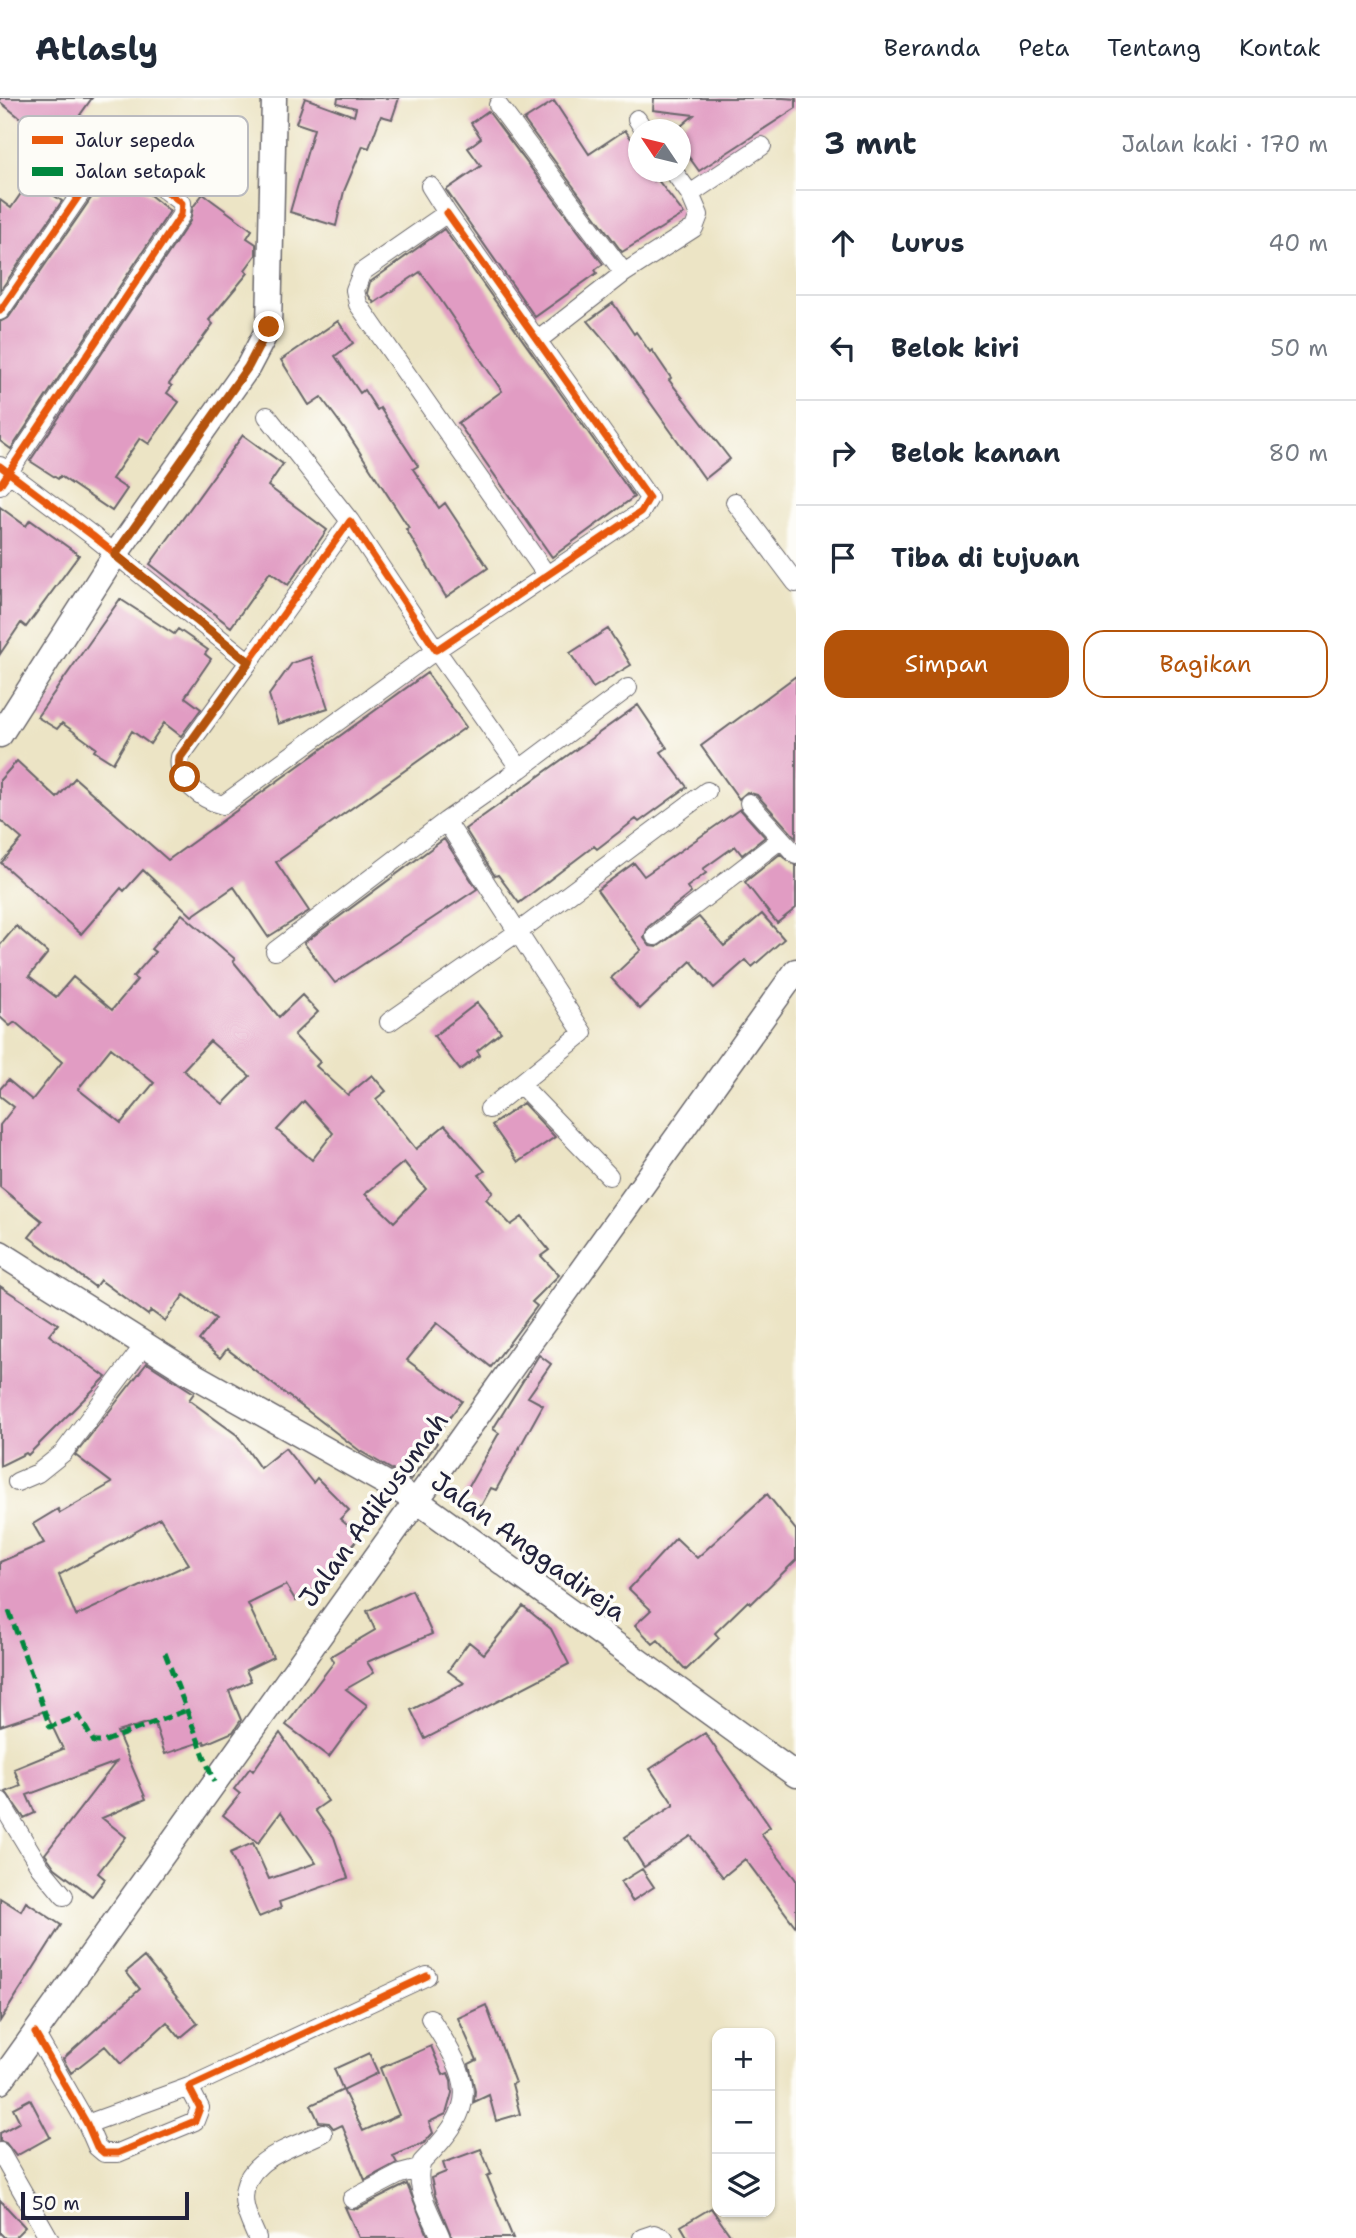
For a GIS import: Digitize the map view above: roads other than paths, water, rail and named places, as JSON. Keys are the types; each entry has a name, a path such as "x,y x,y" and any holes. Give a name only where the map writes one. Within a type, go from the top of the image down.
{"main road":[{"path":"0,736 115,555 248,367 269,327 274,98"},
{"name":"Jalan Adikusumah","path":"0,2082 796,971"},
{"name":"Jalan Anggadireja","path":"0,1253 145,1344 416,1500 796,1775"}],"street":[{"path":"498,105 624,274"},
{"path":"690,194 762,146"},
{"path":"537,341 624,274 694,228 699,215 681,182"},
{"path":"350,521 180,757 179,764 200,797 223,806 436,650 641,512 649,498 430,186"},
{"path":"0,311 79,196"},
{"path":"172,196 182,204 181,215 3,474 115,555 249,662"},
{"path":"447,213 362,272 355,290 358,304 546,574"},
{"path":"267,416 350,521 520,769"},
{"path":"735,502 796,583"},
{"path":"275,951 628,688"},
{"path":"389,1022 518,932 706,791"},
{"path":"748,803 796,855"},
{"path":"446,821 583,1033 489,1109"},
{"path":"655,936 781,839"},
{"path":"520,1084 609,1176"},
{"path":"17,1482 38,1473 63,1453 145,1344"},
{"path":"0,1801 40,1867 64,1896"},
{"path":"87,2124 189,2087 426,1976"},
{"path":"430,2018 458,2068 464,2086 464,2101 458,2122 422,2162 419,2169 419,2184 441,2238"},
{"path":"35,2033 87,2124 97,2147 104,2153 118,2153 195,2121 200,2108 189,2087"},
{"path":"257,2238 245,2206 249,2177 257,2165 323,2133"},
{"path":"0,2152 49,2238"},
{"path":"352,2199 400,2174 419,2169"},
{"path":"642,2238 654,2234 664,2238"}]}
